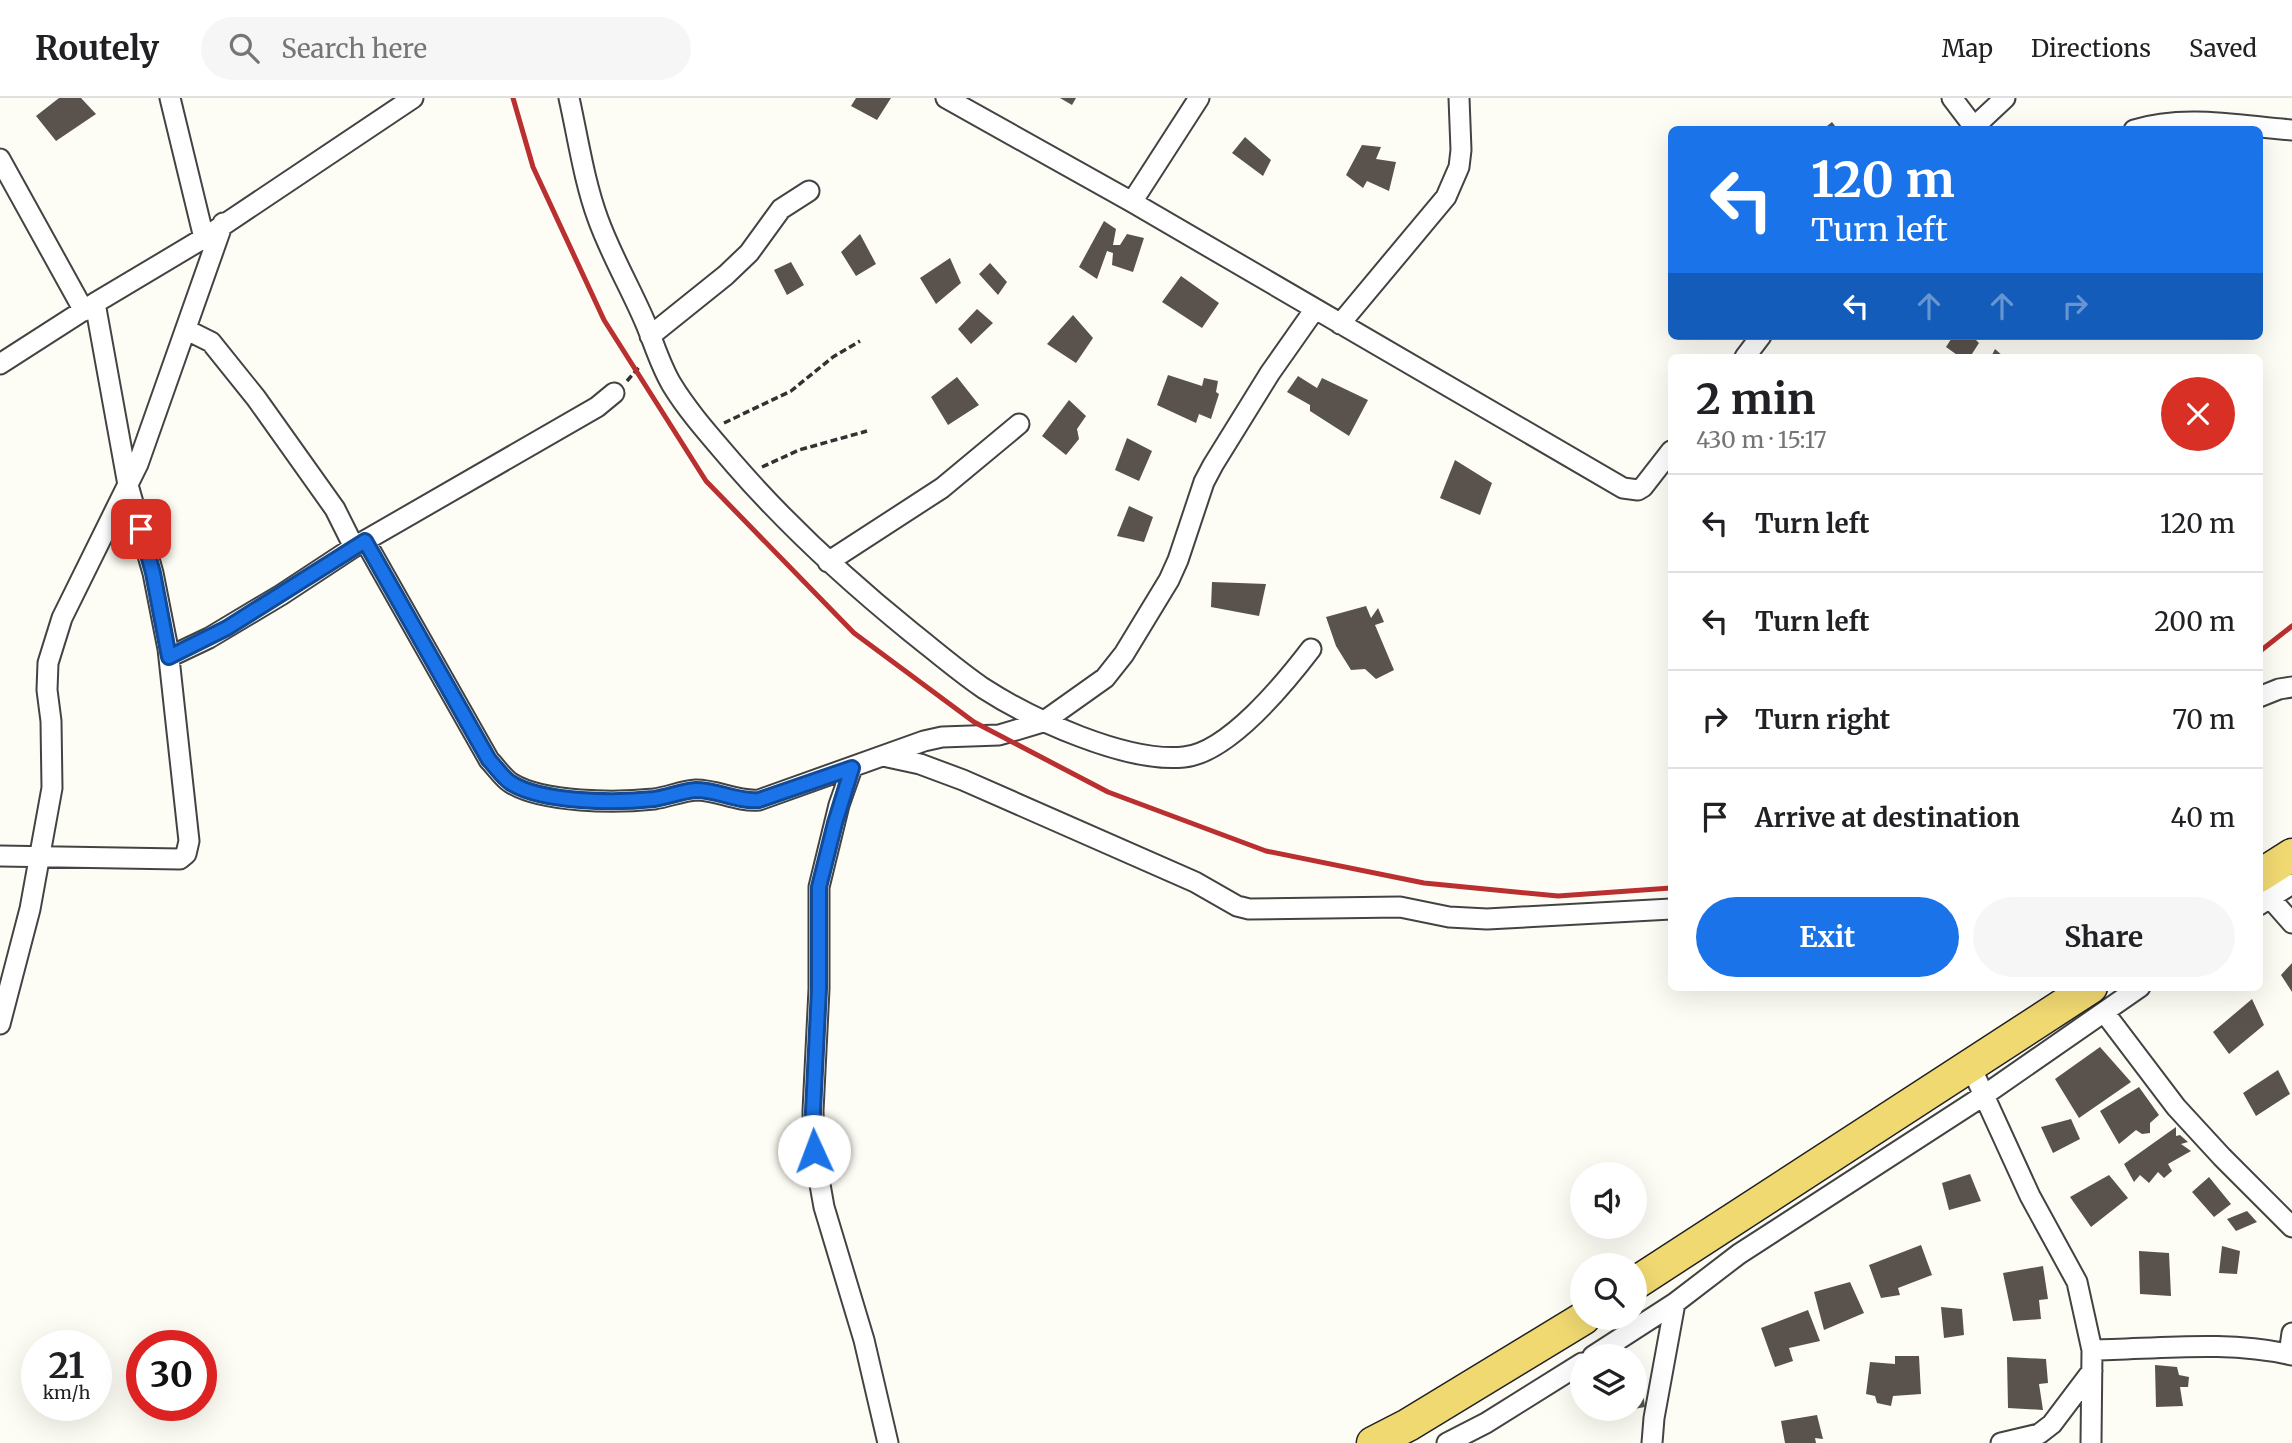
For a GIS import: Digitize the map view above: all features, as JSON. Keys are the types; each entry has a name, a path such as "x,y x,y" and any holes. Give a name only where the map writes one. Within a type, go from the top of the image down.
{"main road":[{"path":"2263,893 2292,855"},
{"path":"1647,1276 1970,1067 2098,999"},
{"path":"1373,1443 1408,1425 1570,1327"}],"street":[{"path":"170,98 204,237"},
{"path":"0,365 204,237 413,98"},
{"path":"569,98 597,217 616,265 673,385 707,432 792,528 854,586 973,680 1043,722 1098,743 1136,752 1185,757 1217,744 1254,715 1311,649"},
{"path":"946,98 1132,202 1623,488 1638,490 1643,487 1668,455"},
{"path":"1132,202 1199,98"},
{"path":"1340,324 1446,197 1459,167 1461,150 1458,98"},
{"path":"1952,98 1972,126"},
{"path":"1977,126 2005,98"},
{"path":"2157,126 2198,123 2238,126"},
{"path":"2263,128 2292,130"},
{"path":"0,159 89,307 128,485 153,573 169,657 189,841 184,858 0,856"},
{"path":"652,341 749,253 781,209 809,191"},
{"path":"0,1024 30,909 53,778 47,690 48,663 62,618 128,485 154,423 223,223"},
{"path":"187,330 211,342 256,398 359,544 489,760 510,782 539,796 579,800 654,799 696,790 745,802 759,800 942,737 999,735 1043,722 1100,684 1124,654 1178,560 1197,502 1213,465 1270,373 1315,309"},
{"path":"1747,354 1758,340"},
{"path":"169,657 240,620 359,544 597,407 614,393"},
{"path":"828,562 942,488 1019,424"},
{"path":"2263,695 2292,687"},
{"path":"882,756 920,764 962,780 1195,882 1230,903 1249,909 1400,907 1449,917 1487,919 1668,909"},
{"path":"852,768 839,805 819,887 814,1151 824,1207 864,1340 888,1443"},
{"path":"2292,884 2263,893 2292,923"},
{"path":"1611,1344 1675,1303 1739,1254 1983,1096 2098,999 2126,991"},
{"path":"2098,999 2176,1107 2221,1157 2292,1227"},
{"path":"1970,1067 2030,1196 2077,1282 2092,1350 2091,1443"},
{"path":"1652,1443 1675,1303"},
{"path":"2092,1350 2221,1346 2290,1354 2292,1333"},
{"path":"1447,1443 1486,1423 1570,1370"},
{"path":"2001,1443 2039,1434 2052,1424 2092,1371"}],"path":[{"path":"614,393 636,371 652,341"},
{"path":"707,432 791,391 833,356 860,341"},
{"path":"744,475 799,450 867,431"}],"building":[{"path":"59,98 81,98 96,114 56,141 36,116"},
{"path":"856,98 891,98 877,120 851,106"},
{"path":"1060,98 1076,98 1072,105"},
{"path":"1245,137 1271,160 1263,176 1232,153"},
{"path":"1362,145 1381,147 1376,159 1396,162 1389,191 1367,181 1363,188 1346,175"},
{"path":"1104,221 1116,229 1113,245 1120,245 1127,234 1144,238 1133,272 1112,265 1113,253 1107,251 1097,279 1079,267"},
{"path":"860,234 876,264 856,276 841,252"},
{"path":"950,258 961,283 936,304 920,278"},
{"path":"791,262 804,285 787,295 774,270"},
{"path":"990,263 1007,282 998,295 979,274"},
{"path":"1181,276 1219,303 1202,328 1162,302"},
{"path":"977,309 993,323 971,344 958,329"},
{"path":"1073,315 1093,338 1076,363 1047,344"},
{"path":"1950,340 1976,340 1979,343 1972,354 1956,354 1946,347"},
{"path":"1168,375 1202,386 1204,378 1218,381 1216,392 1219,394 1211,419 1199,414 1196,423 1157,405"},
{"path":"1298,376 1317,388 1322,378 1368,400 1349,436 1310,411 1310,405 1287,392"},
{"path":"957,377 979,405 948,425 931,397"},
{"path":"1069,400 1086,416 1077,429 1079,439 1066,455 1042,436"},
{"path":"1127,438 1152,451 1139,481 1115,470"},
{"path":"1455,460 1492,483 1480,515 1440,498"},
{"path":"1129,506 1153,517 1144,542 1117,536"},
{"path":"1212,582 1266,584 1259,616 1211,607"},
{"path":"1366,606 1371,618 1378,608 1384,622 1375,625 1394,670 1376,679 1365,669 1351,670 1336,646 1326,617"},
{"path":"2292,963 2292,992 2281,975"},
{"path":"2252,999 2264,1025 2229,1054 2213,1032"},
{"path":"2100,1047 2131,1082 2079,1118 2055,1079"},
{"path":"2278,1070 2290,1094 2256,1116 2243,1093"},
{"path":"2139,1087 2159,1115 2150,1123 2150,1133 2142,1134 2136,1130 2119,1144 2100,1111"},
{"path":"2071,1119 2080,1139 2053,1153 2041,1127"},
{"path":"2176,1127 2176,1136 2180,1135 2188,1142 2181,1144 2191,1151 2168,1164 2172,1171 2164,1178 2158,1172 2149,1183 2140,1175 2134,1182 2124,1164"},
{"path":"1970,1174 1981,1201 1949,1210 1942,1183"},
{"path":"2109,1175 2128,1198 2091,1227 2070,1197"},
{"path":"2209,1177 2231,1204 2214,1217 2192,1192"},
{"path":"2247,1211 2257,1222 2236,1231 2227,1219"},
{"path":"1921,1245 1932,1275 1898,1288 1900,1295 1881,1298 1869,1265"},
{"path":"2222,1246 2240,1251 2237,1274 2219,1273"},
{"path":"2139,1251 2169,1253 2171,1296 2140,1294"},
{"path":"2043,1266 2048,1299 2039,1300 2041,1319 2013,1321 2003,1273"},
{"path":"1850,1282 1864,1313 1824,1330 1814,1292"},
{"path":"1941,1307 1962,1309 1964,1335 1944,1338"},
{"path":"1808,1310 1820,1341 1789,1348 1793,1361 1775,1367 1761,1328"},
{"path":"1895,1356 1919,1356 1921,1394 1893,1396 1891,1406 1877,1403 1875,1396 1866,1394 1870,1362 1895,1364"},
{"path":"2007,1357 2046,1359 2048,1383 2039,1384 2043,1410 2008,1408"},
{"path":"2155,1365 2177,1367 2179,1375 2189,1377 2188,1387 2180,1387 2183,1406 2156,1407"},
{"path":"1817,1415 1823,1439 1815,1438 1816,1443 1785,1443 1781,1421"}],"railway":[{"path":"513,98 533,167 604,320 706,481 854,633 974,722 1108,792 1266,851 1424,883 1558,896 1668,888"},
{"path":"2263,649 2292,626"}],"route":[{"path":"141,529 153,573 169,657 227,628 365,541 489,760 510,782 539,796 579,800 654,799 696,790 745,802 759,800 852,768 839,805 819,887 814,1151"}]}
